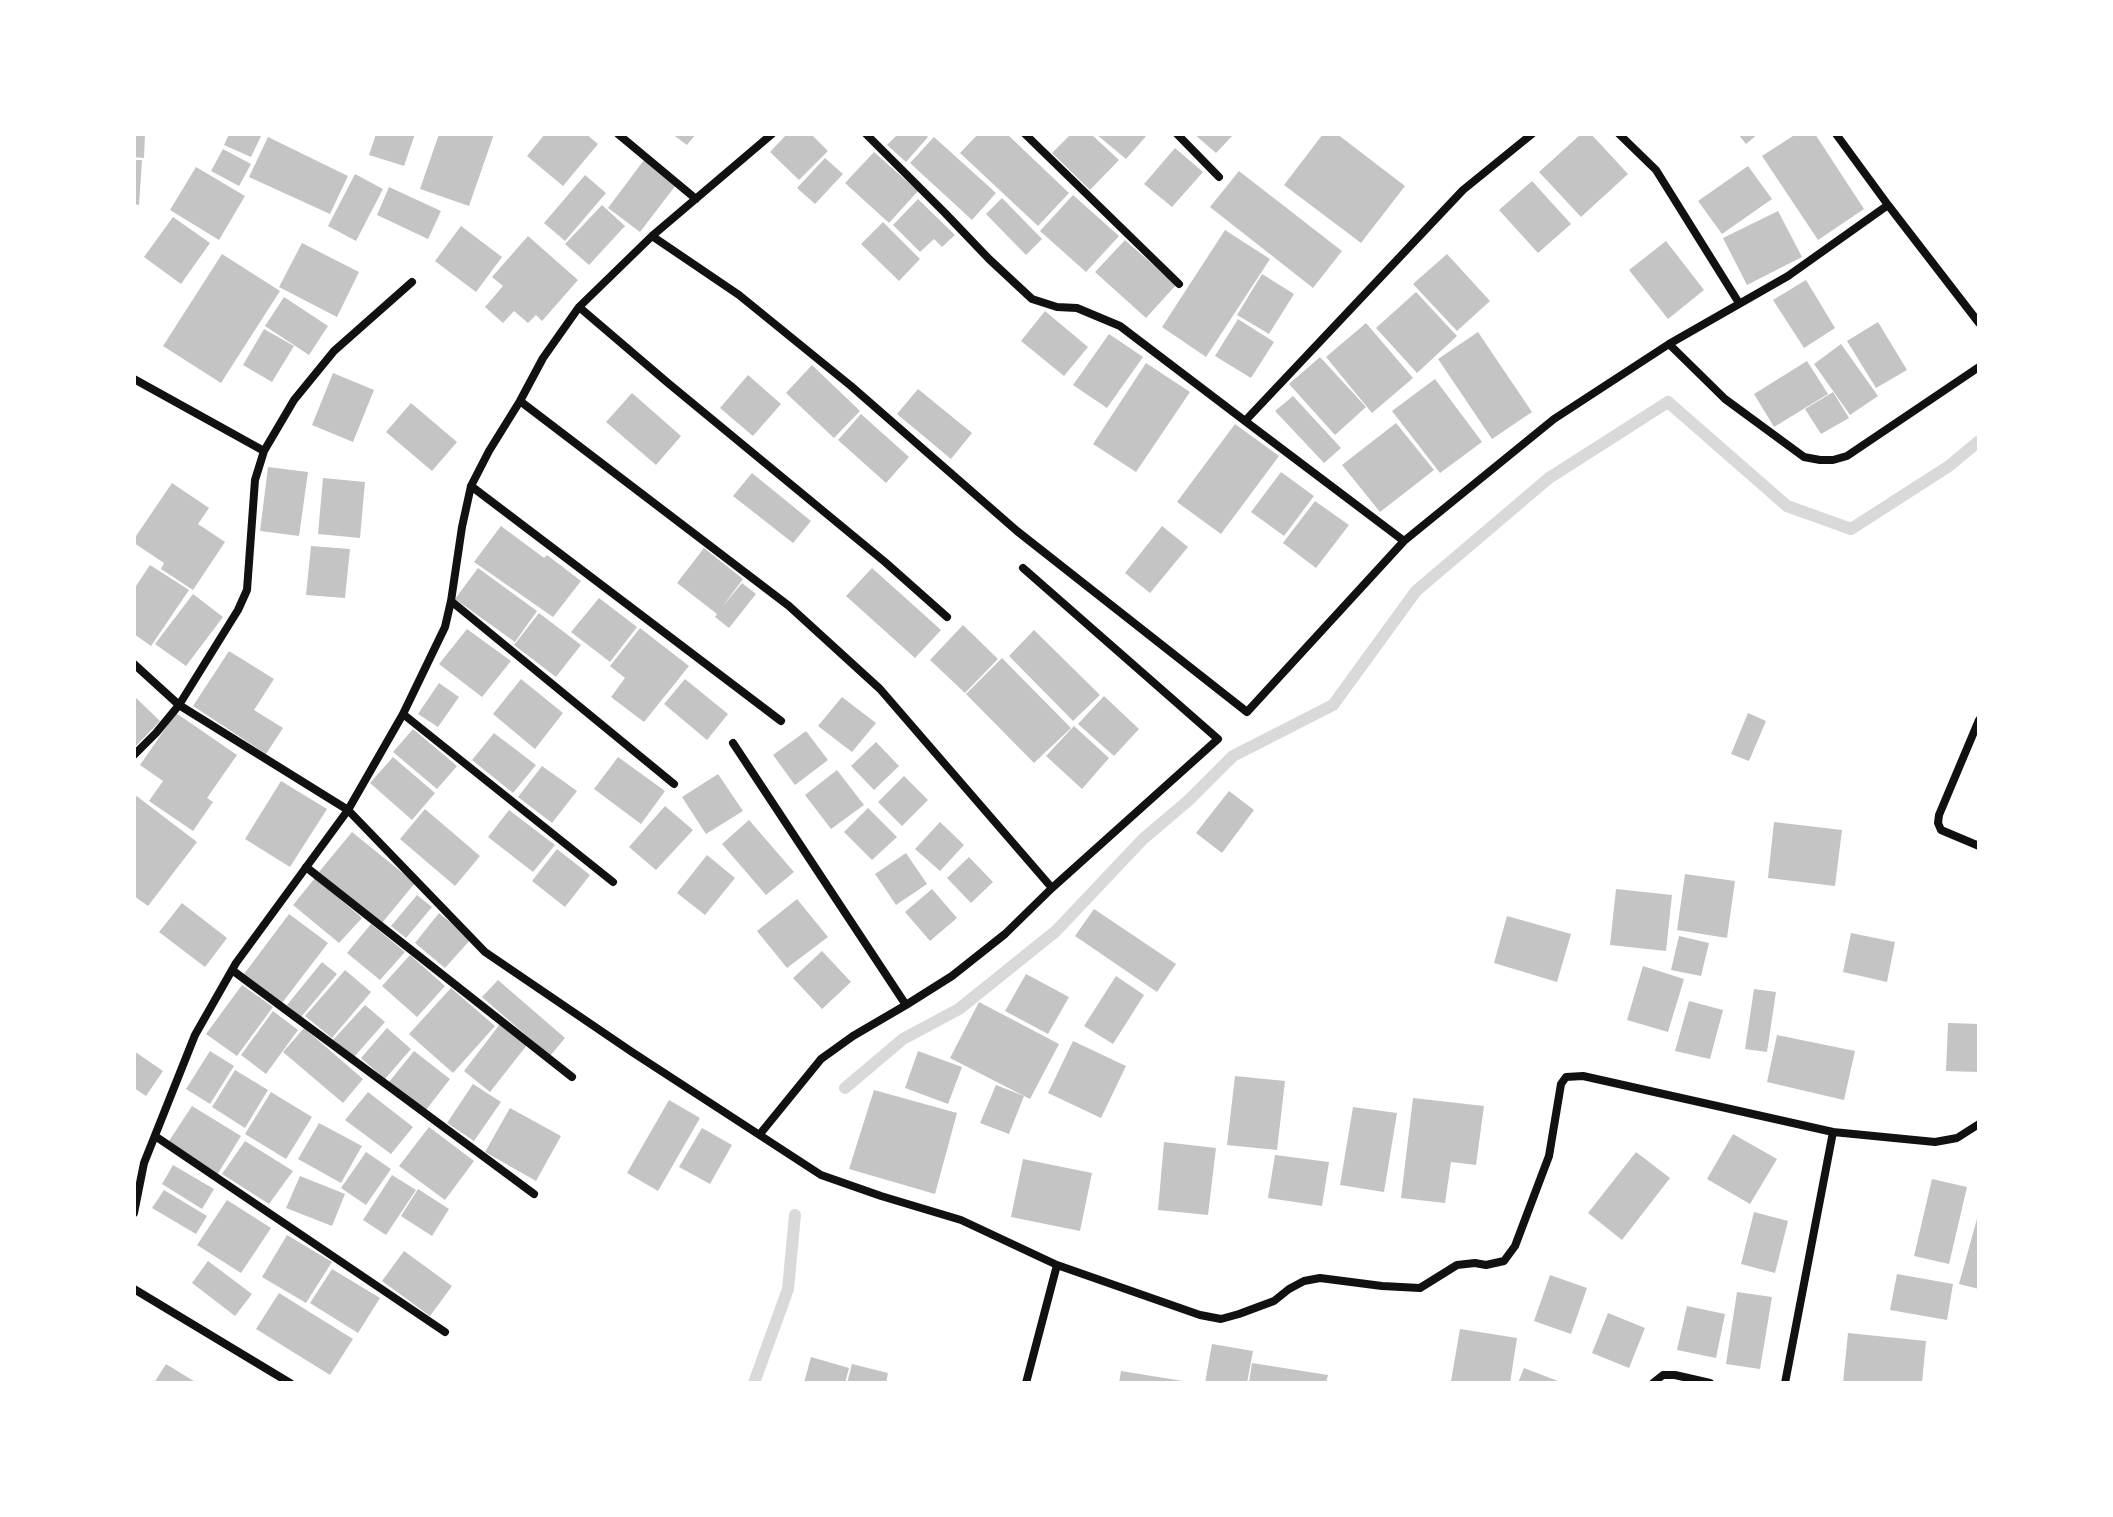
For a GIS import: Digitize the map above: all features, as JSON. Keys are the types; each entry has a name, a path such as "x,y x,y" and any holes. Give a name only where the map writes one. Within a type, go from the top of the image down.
{"street":[{"path":"618,134 696,199"},
{"path":"134,1213 144,1163 195,1035 232,970 348,810 403,714 445,627 471,486 543,358 579,307 652,236 772,134"},
{"path":"866,134 1032,299 1057,307 1077,308 1120,326 1404,541"},
{"path":"1025,134 1179,284"},
{"path":"1177,134 1219,177"},
{"path":"1245,421 1463,190 1532,134"},
{"path":"1619,134 1656,170 1739,303"},
{"path":"1836,134 1979,323"},
{"path":"652,236 739,295 851,386 1017,531 1247,712 1404,541 1554,419 1669,344 1788,276 1888,205"},
{"path":"134,755 179,705 238,610 247,590 255,480 264,451 294,400 334,351 412,282"},
{"path":"579,307 947,617"},
{"path":"1669,344 1725,399 1804,457 1820,460 1847,456 1979,367"},
{"path":"134,379 264,451"},
{"path":"520,401 789,606 880,689 1052,888"},
{"path":"471,486 781,721"},
{"path":"760,1134 821,1059 952,976 1005,934 1218,739 1023,568"},
{"path":"451,601 674,784"},
{"path":"134,664 179,705 348,810 485,952 821,1175 961,1220 1057,1265 1176,1307 1221,1319 1274,1301 1304,1281 1320,1278 1420,1288 1457,1265 1486,1265 1504,1261 1515,1246 1549,1156 1561,1084 1566,1077 1583,1076 1833,1132 1935,1142 1957,1138 1979,1124"},
{"path":"403,714 613,882"},
{"path":"1979,720 1938,823 1941,830 1979,846"},
{"path":"733,743 906,1005"},
{"path":"306,867 572,1077"},
{"path":"232,970 534,1194"},
{"path":"1785,1383 1833,1132"},
{"path":"155,1136 445,1332"},
{"path":"1026,1383 1057,1265"},
{"path":"134,1289 290,1383"},
{"path":"1653,1383 1663,1375 1710,1383"}],"building":[{"path":"134,134 145,134 144,158 134,157"},
{"path":"229,134 262,134 251,157 224,145"},
{"path":"376,134 415,134 404,166 369,155"},
{"path":"439,134 494,134 469,206 420,189"},
{"path":"545,134 586,134 598,144 563,186 527,156"},
{"path":"672,134 696,134 687,145"},
{"path":"787,134 811,134 828,151 799,180 770,152"},
{"path":"898,134 924,134 928,137 906,162 887,145"},
{"path":"978,134 1007,134 1069,193 1038,226 960,153"},
{"path":"1071,134 1091,134 1119,160 1090,190 1052,153"},
{"path":"1096,134 1148,134 1126,159"},
{"path":"1194,134 1234,134 1216,153"},
{"path":"1323,134 1337,134 1405,186 1361,243 1284,185"},
{"path":"1581,134 1591,134 1628,174 1581,217 1539,172"},
{"path":"1738,134 1758,134 1746,144"},
{"path":"1796,134 1815,134 1864,209 1818,240 1762,156"},
{"path":"268,137 348,176 330,214 249,177"},
{"path":"934,137 996,193 972,220 910,163"},
{"path":"1175,148 1203,172 1172,207 1144,184"},
{"path":"223,149 251,164 239,186 211,171"},
{"path":"874,152 918,191 889,223 845,183"},
{"path":"825,158 843,174 815,204 797,188"},
{"path":"134,160 142,160 139,205 134,204"},
{"path":"644,160 676,185 640,232 608,208"},
{"path":"1748,166 1772,199 1722,234 1698,201"},
{"path":"196,167 245,196 219,240 170,210"},
{"path":"1239,171 1342,251 1313,288 1210,207"},
{"path":"355,174 383,189 356,241 328,226"},
{"path":"585,175 606,193 565,241 544,223"},
{"path":"1532,181 1571,224 1538,253 1499,210"},
{"path":"389,187 441,211 428,239 377,215"},
{"path":"1073,195 1119,236 1086,272 1040,231"},
{"path":"1002,198 1042,239 1026,255 986,214"},
{"path":"918,199 955,235 942,247 934,239 920,252 893,225"},
{"path":"602,205 625,226 589,265 565,244"},
{"path":"1778,211 1802,257 1747,285 1723,238"},
{"path":"173,217 210,243 181,284 144,257"},
{"path":"883,222 920,259 899,281 861,244"},
{"path":"461,226 502,257 476,292 435,261"},
{"path":"1225,230 1270,259 1206,357 1162,327"},
{"path":"528,236 578,280 542,321 536,315 528,323 514,311 503,323 485,307 503,286 492,277"},
{"path":"1125,240 1176,285 1146,318 1095,272"},
{"path":"1666,241 1704,290 1668,319 1629,270"},
{"path":"302,243 359,272 337,317 279,287"},
{"path":"222,254 280,291 221,383 163,346"},
{"path":"1447,254 1490,301 1457,331 1413,284"},
{"path":"1262,274 1294,294 1269,334 1237,315"},
{"path":"1806,280 1835,328 1804,348 1773,300"},
{"path":"1416,292 1457,336 1417,373 1376,328"},
{"path":"284,297 328,326 309,355 265,326"},
{"path":"1045,311 1088,347 1064,376 1021,341"},
{"path":"1238,319 1274,342 1251,378 1215,356"},
{"path":"1878,322 1907,370 1876,388 1847,341"},
{"path":"1366,323 1413,378 1372,413 1326,357"},
{"path":"264,329 294,346 272,382 243,365"},
{"path":"1478,332 1532,412 1492,439 1438,359"},
{"path":"1109,334 1143,357 1107,408 1073,385"},
{"path":"1841,344 1878,396 1850,415 1814,364"},
{"path":"1320,357 1366,407 1335,435 1289,384"},
{"path":"1807,361 1828,394 1774,427 1754,394"},
{"path":"1146,363 1190,392 1136,472 1093,444"},
{"path":"812,365 860,411 834,438 786,393"},
{"path":"333,373 374,390 353,442 312,425"},
{"path":"748,375 781,404 753,436 720,408"},
{"path":"1435,379 1482,442 1440,473 1392,411"},
{"path":"918,389 972,433 951,459 897,414"},
{"path":"1833,392 1849,418 1821,434 1805,409"},
{"path":"632,393 681,436 656,465 606,422"},
{"path":"1293,396 1341,448 1324,463 1275,411"},
{"path":"411,403 457,442 432,471 386,432"},
{"path":"861,414 909,457 886,483 838,440"},
{"path":"1396,423 1434,470 1380,512 1342,465"},
{"path":"1235,424 1279,456 1221,534 1177,502"},
{"path":"268,467 308,472 299,536 260,531"},
{"path":"1281,472 1314,496 1284,536 1251,512"},
{"path":"752,473 811,521 793,543 733,496"},
{"path":"323,478 365,482 360,538 318,534"},
{"path":"172,483 209,508 198,524 225,542 193,590 161,569 164,563 134,543"},
{"path":"1315,501 1349,525 1316,568 1283,543"},
{"path":"501,526 581,581 553,617 474,562"},
{"path":"1162,526 1188,547 1150,593 1125,573"},
{"path":"311,546 350,549 345,598 306,595"},
{"path":"704,548 743,579 722,607 742,583 756,594 729,628 715,617 717,614 677,583"},
{"path":"150,565 189,590 151,646 134,634 134,589"},
{"path":"478,568 537,611 515,642 455,599"},
{"path":"872,568 941,630 915,658 846,596"},
{"path":"193,594 223,617 186,666 155,644"},
{"path":"599,598 637,627 610,662 571,632"},
{"path":"539,613 581,645 556,677 514,645"},
{"path":"963,625 998,659 965,693 930,660"},
{"path":"640,628 689,666 644,722 611,697 625,678 610,666"},
{"path":"467,629 511,661 482,697 439,664"},
{"path":"1034,630 1100,695 1073,721 1009,656"},
{"path":"229,651 274,679 254,710 283,728 266,754 193,706"},
{"path":"1002,658 1071,728 1034,763 966,694"},
{"path":"521,679 563,713 535,749 493,714"},
{"path":"685,679 728,714 707,740 664,704"},
{"path":"439,683 459,697 438,727 418,714"},
{"path":"134,696 160,721 134,748"},
{"path":"1104,696 1139,729 1114,756 1078,724"},
{"path":"842,697 876,723 852,752 818,726"},
{"path":"176,713 237,755 207,798 213,802 193,831 149,801 163,781 140,765"},
{"path":"1748,713 1766,721 1749,761 1731,754"},
{"path":"1074,726 1109,758 1082,789 1046,756"},
{"path":"413,729 457,766 437,789 393,752"},
{"path":"806,731 828,760 795,785 773,755"},
{"path":"494,733 536,765 513,793 472,760"},
{"path":"876,742 899,766 874,790 851,766"},
{"path":"393,757 435,793 412,820 370,783"},
{"path":"618,757 665,791 641,824 594,789"},
{"path":"542,766 577,791 552,823 518,797"},
{"path":"837,770 864,805 831,829 805,795"},
{"path":"718,774 743,811 706,834 682,797"},
{"path":"904,776 928,800 902,826 878,802"},
{"path":"281,781 327,809 290,867 245,839"},
{"path":"1229,791 1254,810 1222,853 1196,833"},
{"path":"134,794 197,842 148,906 134,896"},
{"path":"665,806 693,830 656,870 629,847"},
{"path":"868,808 897,837 872,860 844,832"},
{"path":"425,809 480,856 455,886 400,839"},
{"path":"509,810 555,845 533,872 488,837"},
{"path":"749,820 794,872 766,895 722,844"},
{"path":"940,822 964,845 940,871 915,849"},
{"path":"1774,822 1842,830 1835,886 1768,878"},
{"path":"352,832 415,883 382,923 319,872"},
{"path":"557,849 590,875 565,907 532,881"},
{"path":"906,853 927,884 896,905 875,874"},
{"path":"707,855 735,878 705,915 677,893"},
{"path":"969,857 993,882 971,903 947,878"},
{"path":"1685,874 1735,881 1727,938 1677,930"},
{"path":"315,878 362,918 339,943 293,905"},
{"path":"932,889 957,918 930,941 905,912"},
{"path":"1616,889 1672,895 1666,951 1610,945"},
{"path":"417,895 432,907 406,938 391,926"},
{"path":"797,899 828,937 787,968 757,931"},
{"path":"182,903 227,938 205,967 159,932"},
{"path":"1094,909 1176,964 1157,992 1075,936"},
{"path":"439,913 471,939 445,968 415,943"},
{"path":"289,914 328,943 282,1003 244,974"},
{"path":"1507,916 1571,934 1557,982 1494,963"},
{"path":"371,924 405,952 380,980 347,953"},
{"path":"1851,933 1895,942 1887,982 1843,972"},
{"path":"1679,936 1709,943 1701,976 1671,970"},
{"path":"822,951 851,982 822,1009 793,978"},
{"path":"410,955 445,986 417,1017 382,986"},
{"path":"322,962 337,974 301,1017 287,1005"},
{"path":"1643,966 1684,979 1668,1032 1627,1020"},
{"path":"345,970 371,992 332,1038 305,1016"},
{"path":"1026,974 1069,997 1048,1034 1005,1011"},
{"path":"1116,976 1144,995 1113,1044 1084,1026"},
{"path":"498,980 565,1038 550,1056 482,997"},
{"path":"242,985 273,1007 237,1056 206,1034"},
{"path":"451,988 495,1026 453,1073 409,1034"},
{"path":"1754,989 1776,992 1767,1052 1745,1049"},
{"path":"1689,1001 1723,1010 1710,1059 1675,1051"},
{"path":"979,1002 1059,1044 1030,1099 950,1058"},
{"path":"365,1005 385,1022 354,1057 333,1040"},
{"path":"273,1011 298,1030 266,1074 241,1055"},
{"path":"1948,1023 1979,1024 1979,1072 1946,1071"},
{"path":"500,1024 527,1045 490,1092 464,1071"},
{"path":"304,1028 363,1079 343,1103 283,1052"},
{"path":"387,1028 411,1049 385,1079 361,1058"},
{"path":"1777,1035 1855,1051 1844,1100 1767,1082"},
{"path":"1073,1041 1126,1066 1101,1118 1048,1093"},
{"path":"134,1051 163,1071 146,1096 134,1088"},
{"path":"210,1051 234,1066 210,1104 186,1089"},
{"path":"414,1051 450,1079 426,1110 389,1082"},
{"path":"918,1051 962,1067 948,1104 905,1088"},
{"path":"235,1070 268,1090 245,1128 212,1107"},
{"path":"1235,1076 1285,1081 1277,1150 1227,1145"},
{"path":"473,1084 501,1102 474,1141 447,1123"},
{"path":"996,1085 1024,1096 1009,1134 980,1123"},
{"path":"874,1090 957,1113 935,1194 849,1169"},
{"path":"271,1092 312,1117 286,1159 245,1134"},
{"path":"368,1092 413,1127 391,1154 345,1120"},
{"path":"1413,1098 1484,1106 1476,1165 1451,1162 1445,1203 1401,1198"},
{"path":"669,1100 700,1118 658,1191 627,1173"},
{"path":"192,1106 241,1136 217,1175 169,1141"},
{"path":"1353,1107 1397,1113 1384,1192 1340,1185"},
{"path":"510,1108 561,1136 536,1181 485,1152"},
{"path":"319,1123 362,1146 341,1183 298,1159"},
{"path":"429,1127 474,1161 445,1200 399,1166"},
{"path":"702,1128 732,1145 710,1184 679,1167"},
{"path":"1733,1134 1777,1159 1750,1204 1707,1179"},
{"path":"245,1141 293,1171 269,1204 222,1174"},
{"path":"1164,1142 1216,1148 1208,1215 1158,1210"},
{"path":"366,1152 391,1169 366,1205 341,1188"},
{"path":"1636,1152 1670,1178 1622,1240 1588,1213"},
{"path":"1275,1155 1329,1162 1322,1206 1268,1198"},
{"path":"1023,1159 1092,1173 1080,1231 1011,1217"},
{"path":"173,1165 214,1189 202,1209 162,1184"},
{"path":"392,1175 416,1190 386,1235 363,1220"},
{"path":"300,1176 345,1194 332,1226 286,1208"},
{"path":"1932,1179 1967,1187 1949,1264 1914,1256"},
{"path":"418,1189 449,1209 432,1236 401,1216"},
{"path":"164,1190 207,1216 196,1234 152,1208"},
{"path":"227,1200 271,1228 241,1273 197,1245"},
{"path":"1754,1212 1788,1221 1775,1273 1741,1264"},
{"path":"1979,1215 1979,1289 1959,1284"},
{"path":"287,1235 332,1262 306,1303 262,1277"},
{"path":"404,1251 452,1286 430,1316 382,1281"},
{"path":"208,1261 252,1294 235,1316 192,1283"},
{"path":"332,1269 380,1298 358,1333 310,1303"},
{"path":"1897,1274 1953,1284 1947,1320 1890,1310"},
{"path":"1550,1275 1587,1288 1571,1334 1534,1321"},
{"path":"1737,1292 1772,1297 1760,1369 1726,1364"},
{"path":"279,1293 353,1339 330,1375 256,1329"},
{"path":"1687,1306 1725,1314 1716,1358 1677,1350"},
{"path":"1608,1313 1645,1328 1629,1368 1592,1353"},
{"path":"1460,1329 1517,1338 1510,1383 1451,1381"},
{"path":"1848,1333 1926,1341 1922,1383 1843,1383"},
{"path":"1212,1344 1253,1351 1247,1383 1205,1383"},
{"path":"811,1357 849,1368 845,1383 804,1383"},
{"path":"1252,1363 1328,1375 1326,1383 1249,1383"},
{"path":"166,1364 197,1383 154,1383"},
{"path":"852,1364 888,1373 886,1383 847,1383"},
{"path":"1524,1368 1563,1383 1518,1383"},
{"path":"1121,1371 1183,1381 1183,1383 1119,1383"}],"waterway":[{"path":"845,1088 903,1039 959,1009 1056,931 1143,839 1189,800 1233,756 1333,705 1416,591 1549,478 1668,402 1787,506 1851,529 1949,466 1979,441"},
{"path":"754,1383 788,1289 795,1215"}]}
